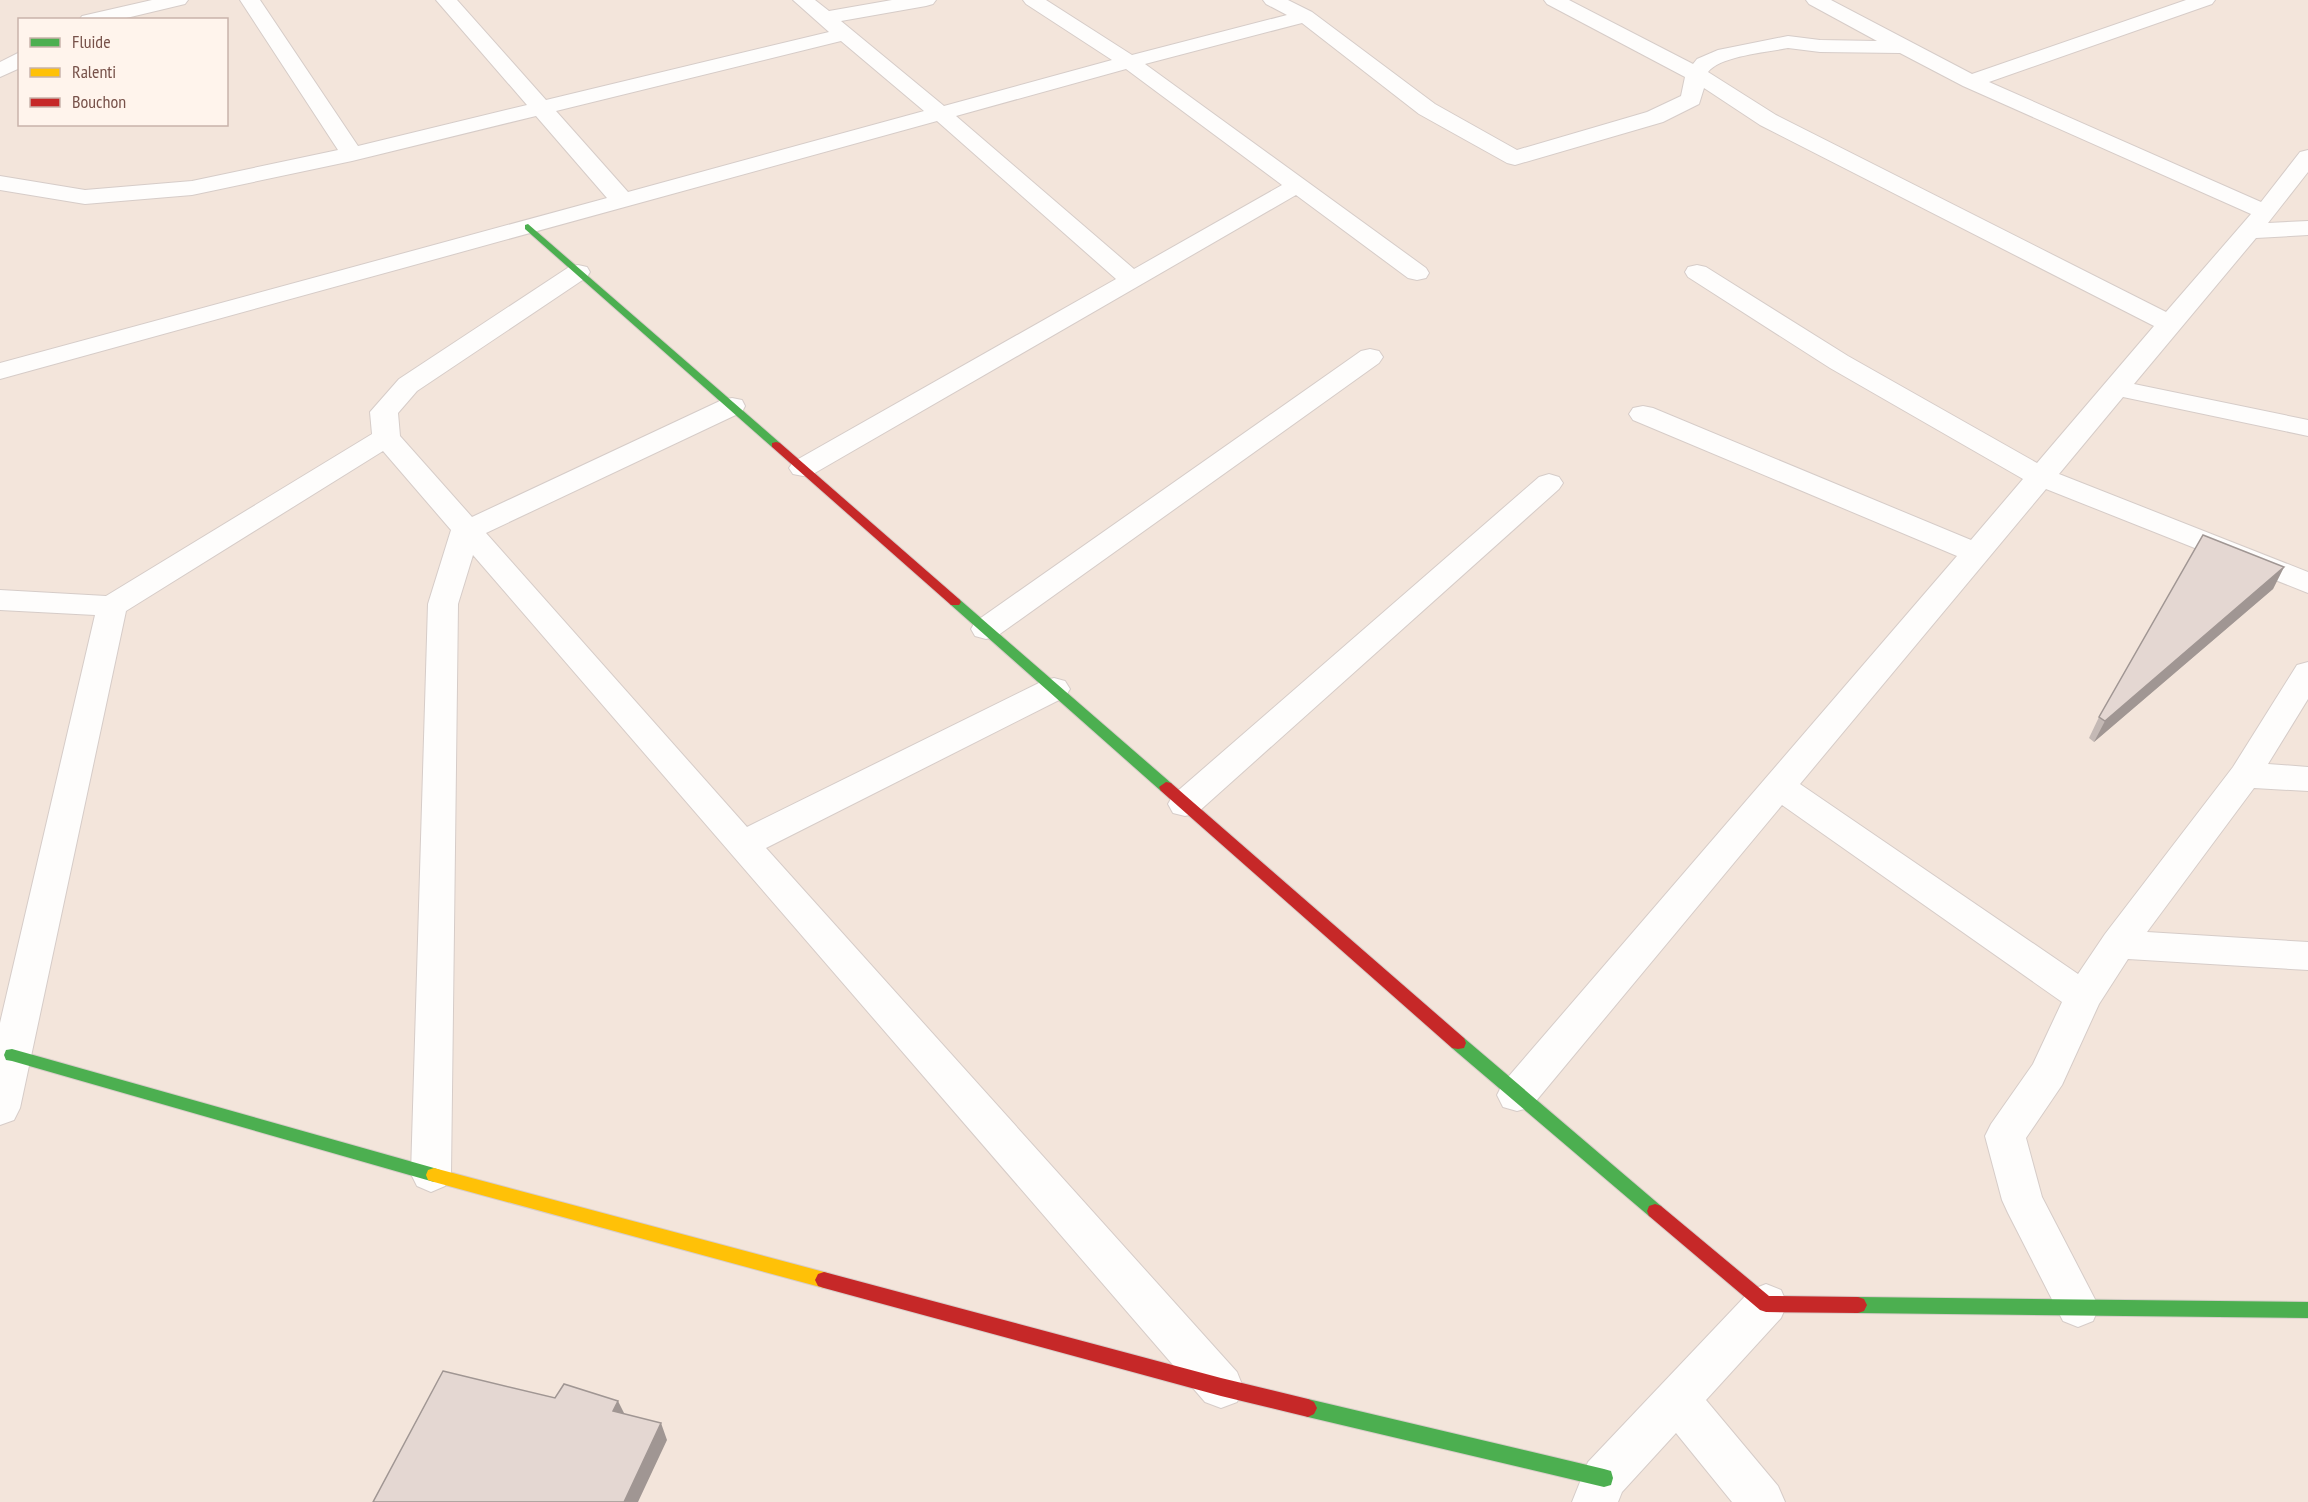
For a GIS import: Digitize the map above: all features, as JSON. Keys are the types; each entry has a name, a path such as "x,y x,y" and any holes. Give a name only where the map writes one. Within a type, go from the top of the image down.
{"street":[{"path":"80,18 109,0"},
{"path":"98,18 178,0"},
{"path":"250,0 352,154"},
{"path":"446,0 623,201"},
{"path":"803,0 941,114 1132,280"},
{"path":"824,18 926,0"},
{"path":"1033,0 1129,62 1417,273"},
{"path":"1272,0 1305,16 1427,109 1515,158 1655,117 1690,99 1696,74 1704,63 1725,54 1788,42 1820,46 1904,47"},
{"path":"1554,0 1696,74 1768,120 2170,324"},
{"path":"1788,42 1814,26 1819,17 1819,0 1970,82 2257,221 2308,228"},
{"path":"1970,82 2205,0"},
{"path":"0,371 1129,62 1305,16"},
{"path":"0,183 85,197 192,188 352,154 846,34"},
{"path":"0,71 18,59"},
{"path":"1517,1095 2257,221 2308,157"},
{"path":"802,468 1298,185"},
{"path":"528,227 1517,1095 1767,1304 2308,1310"},
{"path":"578,272 408,385 384,412 386,437 465,531 1221,1387"},
{"path":"1696,272 1839,362 2041,477 2308,583"},
{"path":"986,629 1370,357"},
{"path":"2116,388 2308,428"},
{"path":"431,1174 443,604 465,531 732,406"},
{"path":"1644,414 1976,553"},
{"path":"0,600 112,606 386,437"},
{"path":"1185,804 1549,483"},
{"path":"0,1108 112,606"},
{"path":"2078,1307 2022,1200 2005,1136 2048,1074 2083,997 2118,944 2245,776 2308,673"},
{"path":"742,845 1054,689"},
{"path":"2245,776 2308,778"},
{"path":"1779,786 2083,997"},
{"path":"2118,944 2308,956"},
{"path":"12,1055 431,1174 1599,1490 1676,1399 1767,1304"},
{"path":"1676,1399 1762,1502"}],"shaded area":[{"path":"0,0 2308,0 2308,1502 0,1502"}],"building":[{"path":"2203,535 2284,567 2105,721 2099,717"},
{"path":"443,1371 555,1398 564,1384 618,1401 613,1411 661,1423 624,1502 373,1502"}],"traffic: fast":[{"path":"528,227 776,445"},
{"path":"955,602 1166,787"},
{"path":"1458,1043 1655,1211"},
{"path":"12,1055 434,1175"},
{"path":"1858,1305 2308,1310"},
{"path":"1308,1408 1604,1478"}],"traffic: slow":[{"path":"434,1175 824,1280"}],"traffic: jam":[{"path":"776,445 955,602"},
{"path":"1166,787 1458,1043"},
{"path":"1655,1211 1766,1304 1858,1305"},
{"path":"824,1280 1221,1387 1308,1408"}]}
